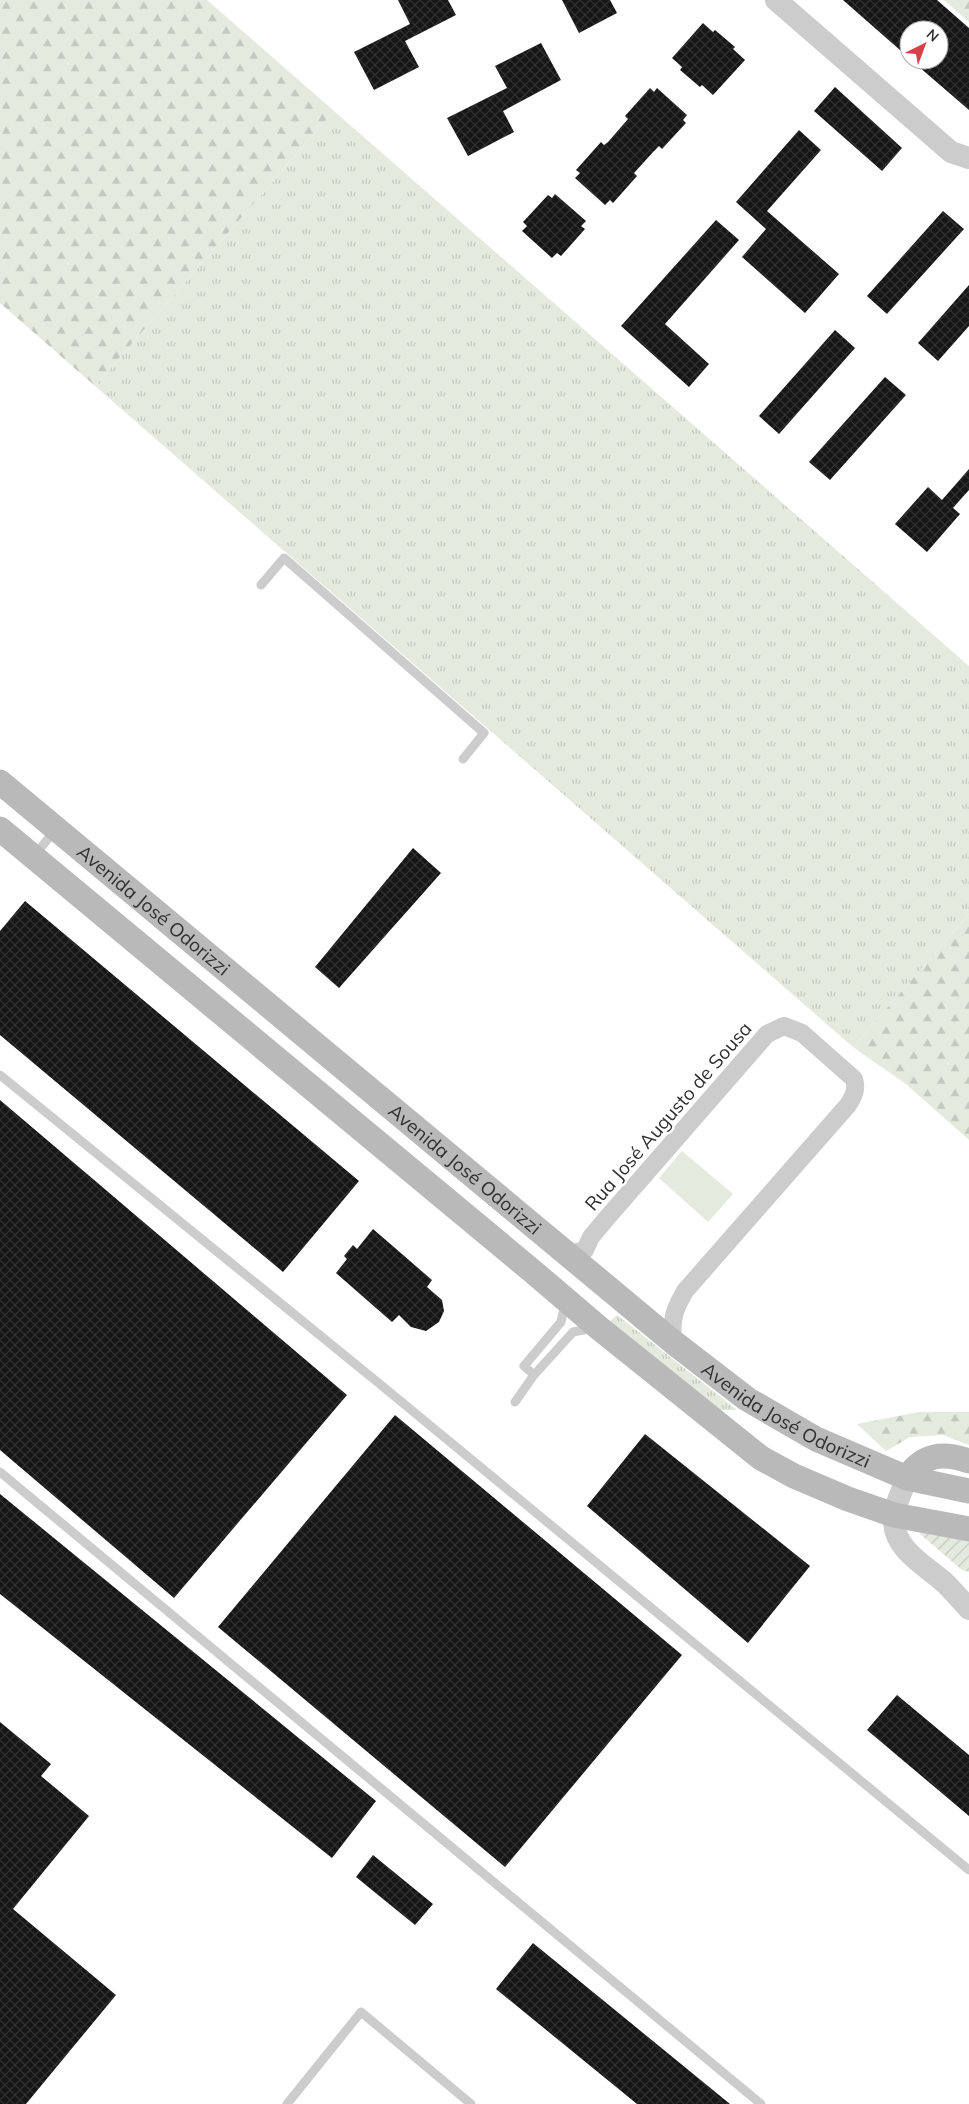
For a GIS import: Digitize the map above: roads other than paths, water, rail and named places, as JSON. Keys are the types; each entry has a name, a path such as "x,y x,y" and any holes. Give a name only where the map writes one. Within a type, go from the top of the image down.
{"main road":[{"name":"Avenida José Odorizzi","path":"0,782 673,1342 747,1399 809,1435 907,1478 969,1491"},
{"name":"Avenida José Odorizzi","path":"0,829 563,1311 599,1328 761,1458 794,1476 848,1499 894,1515 969,1529"},
{"path":"907,1478 920,1462 927,1459 947,1456 969,1461"}],"street":[{"path":"776,0 863,75 963,155"},
{"name":"Rua José Augusto de Sousa","path":"568,1254 585,1250 591,1237 606,1219 767,1034 784,1026 802,1033 854,1079 856,1086 854,1095 848,1105 685,1291 674,1310 672,1324 673,1342"},
{"path":"907,1478 894,1515 895,1530 899,1542 923,1566 945,1583 956,1590 969,1592"},
{"path":"945,1583 969,1609"}],"lane":[{"path":"261,584 284,558 352,616 484,733 463,759"},
{"path":"33,856 57,828"},
{"path":"0,1074 381,1385 969,1870"},
{"path":"534,1375 524,1366 563,1311 573,1332"},
{"path":"515,1402 534,1375 573,1332 599,1328"},
{"path":"0,1472 761,2104"},
{"path":"287,2104 361,2012 471,2104"}]}
